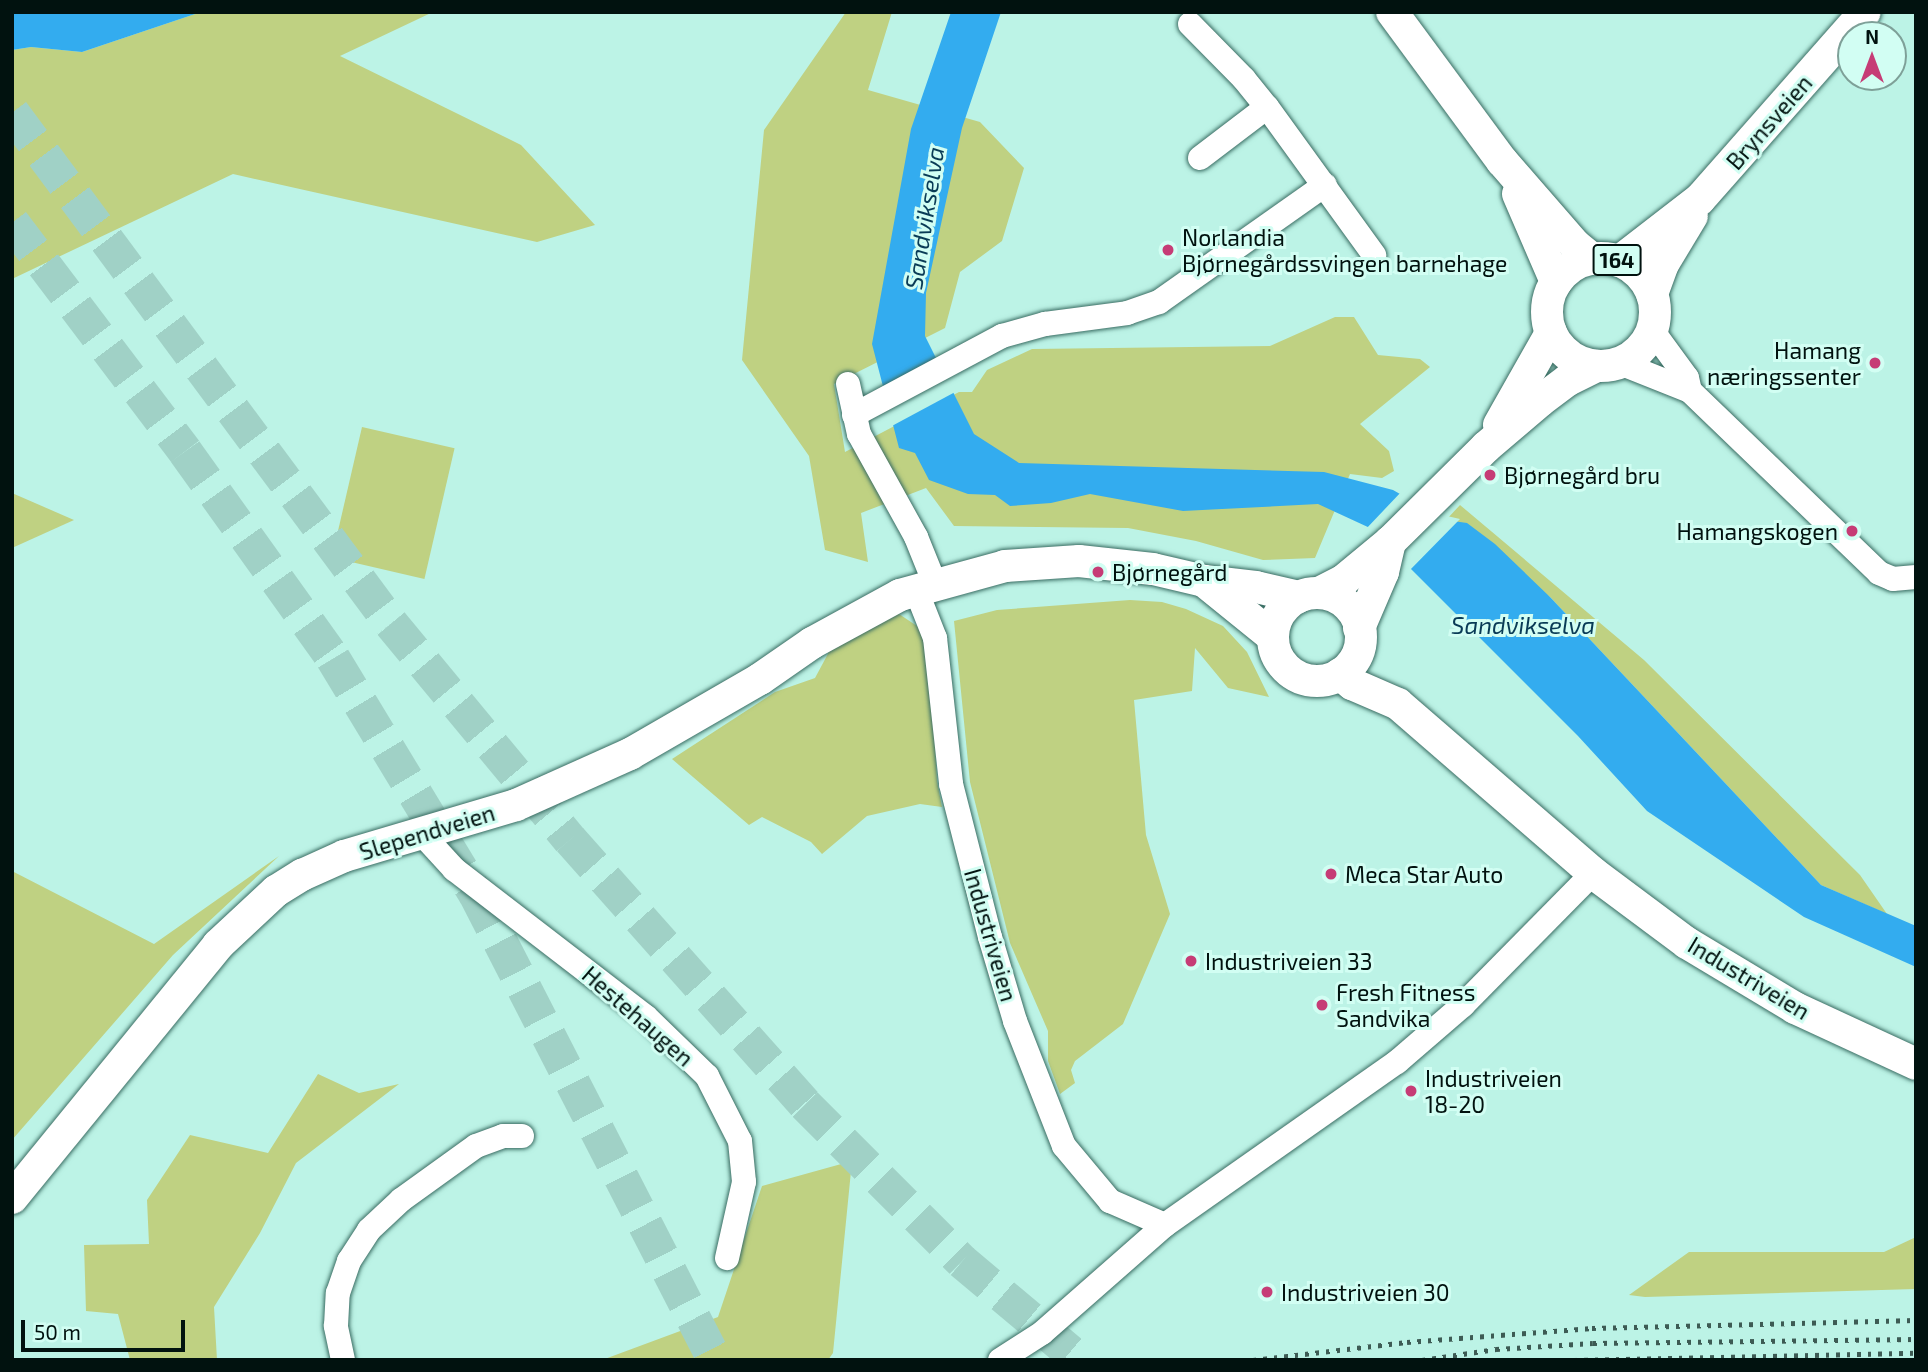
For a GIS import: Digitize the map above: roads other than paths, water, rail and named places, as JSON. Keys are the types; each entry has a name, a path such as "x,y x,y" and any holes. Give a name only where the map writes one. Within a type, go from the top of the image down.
{"main road":[{"path":"1392,12 1502,161 1575,244 1606,260"},
{"name":"Brynsveien","path":"1652,294 1663,264 1700,199 1865,12"},
{"path":"1502,161 1556,282 1547,304 1550,333 1556,344 1574,360 1608,365"},
{"name":"Brynsveien","path":"1606,260 1700,199"},
{"name":"164","path":"1556,282 1573,265 1606,260 1639,274 1652,294 1655,306 1652,330"},
{"path":"1390,542 1383,572 1353,661 1340,674 1318,681 1295,675 1278,659 1272,636 1280,614 1390,542 1481,452 1568,380 1640,350 1652,330"},
{"path":"1481,452 1550,333"},
{"path":"926,587 1005,566 1079,561 1144,567 1204,581 1320,590 1346,604 1363,625"},
{"path":"1204,581 1272,636"},
{"name":"Slependveien","path":"12,1198 177,993 256,908 302,875 324,864 516,804 630,754 760,679 844,624 926,587"},
{"name":"Industriveien","path":"1363,625 1398,704"},
{"name":"Industriveien","path":"1340,674 1352,684 1398,704 1593,873 1687,943 1809,1015 1916,1064"}],"street":[{"path":"1190,24 1226,59 1267,107 1374,255"},
{"path":"1200,158 1267,107"},
{"path":"863,411 1015,331 1127,313 1159,302 1325,185"},
{"path":"1652,330 1687,378 1690,391"},
{"path":"1608,365 1690,391 1871,567 1893,579 1916,577"},
{"name":"Industriveien","path":"848,384 863,411 859,434 916,537 934,638 951,784 990,937 1016,1021 1064,1146 1110,1201 1165,1226"},
{"name":"Hestehaugen","path":"421,833 454,869 646,1017 707,1076 740,1141 744,1182 727,1258"},
{"path":"1000,1360 1042,1333 1165,1226 1397,1062 1463,1005 1593,873"},
{"path":"343,1360 336,1326 338,1293 349,1261 369,1230 401,1200 476,1146 503,1136 522,1136"}],"water":[{"path":"12,12 201,12 82,52 31,47 12,50"},
{"name":"Sandvikselva","path":"951,12 1001,12 962,128 926,293 925,336 974,434 1019,463 1324,472 1393,490 1446,520 1467,523 1495,544 1550,597 1821,885 1916,926 1916,967 1804,917 1647,811 1578,736 1370,528 1318,504 1183,511 1090,494 1051,503 1010,506 995,495 968,494 929,480 915,453 899,448 872,344 911,129"}],"tunnel":[{"path":"12,112 391,623 570,839 805,1104 962,1261 1080,1360"},
{"path":"12,222 185,451 333,658 476,894 715,1360"}],"railway":[{"path":"1253,1360 1407,1342 1592,1328 1916,1320"},
{"path":"1422,1360 1496,1349 1593,1343 1916,1339"},
{"path":"1574,1360 1916,1353"}],"place":[{"name":"Norlandia Bjørnegårdssvingen barnehage","path":"1168,250"},
{"name":"Hamang næringssenter","path":"1875,363"},
{"name":"Bjørnegård bru","path":"1490,475"},
{"name":"Hamangskogen","path":"1852,531"},
{"name":"Bjørnegård","path":"1098,572"},
{"name":"Meca Star Auto","path":"1331,874"},
{"name":"Industriveien 33","path":"1191,961"},
{"name":"Fresh Fitness Sandvika","path":"1322,1005"},
{"name":"Industriveien 18-20","path":"1411,1091"},
{"name":"Industriveien 30","path":"1267,1292"}]}
